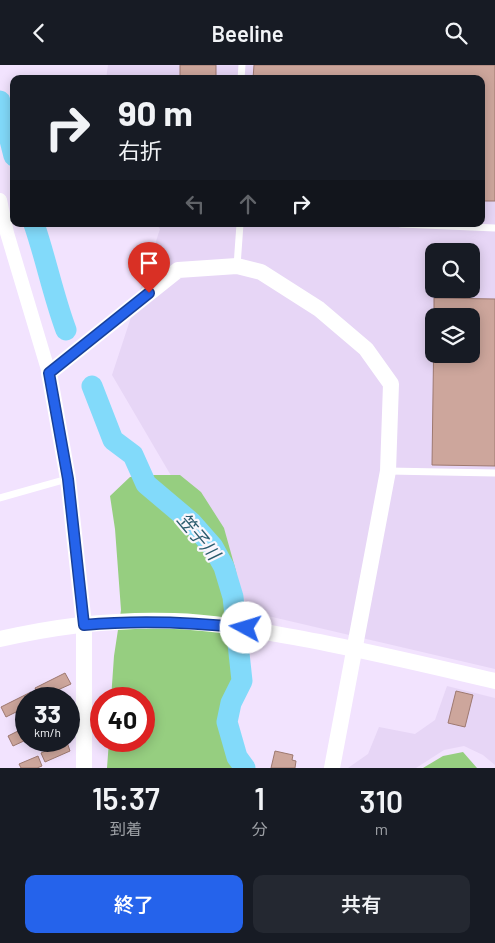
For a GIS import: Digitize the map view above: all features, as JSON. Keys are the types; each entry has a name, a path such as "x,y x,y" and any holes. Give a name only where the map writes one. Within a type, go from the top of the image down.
{"street":[{"path":"0,200 7,233 49,373 68,479 84,625 84,768"},
{"path":"49,373 178,271 237,266 261,272 319,309 366,349 391,385 388,471 332,768"},
{"path":"0,639 84,625 127,621 175,621 246,628 355,648 495,681"}],"lane":[{"path":"237,266 240,227"},
{"path":"472,227 495,228"},
{"path":"388,471 495,473"},
{"path":"0,497 68,479"}],"shaded area":[{"path":"108,65 495,65 495,669 251,612 112,375 160,229 158,227 485,227 485,75 107,75"},
{"path":"447,686 495,698 495,765 483,755 464,746 444,750 416,768 348,768 368,754 379,727 415,734 435,720"}],"green space":[{"path":"180,475 201,492 224,528 236,571 245,641 224,706 228,752 240,768 107,768 108,752 155,752 155,687 112,687 114,656 121,610 115,529 110,496 130,477"},
{"path":"463,752 477,768 423,768 443,756"}],"building":[{"path":"180,65 216,65 216,75 180,75"},
{"path":"254,65 495,65 495,201 485,201 485,75 253,75"},
{"path":"434,298 495,299 495,466 432,465 433,363 480,363 480,308 434,308"},
{"path":"65,673 71,684 64,687 37,687"},
{"path":"456,691 473,695 465,727 448,723"},
{"path":"15,700 15,712 6,717 1,707"},
{"path":"15,732 15,745 13,746 8,736"},
{"path":"275,751 293,755 292,760 296,761 295,768 271,768"},
{"path":"43,752 68,752 45,762 41,753"},
{"path":"38,756 42,766 37,768 21,768 19,764"}],"waterway":[{"name":"笠子川","path":"0,101 10,140"},
{"name":"笠子川","path":"35,227 66,330"},
{"name":"笠子川","path":"92,386 113,440 133,455 146,484 191,522 213,547 224,567 233,597 242,681 231,703 227,722 237,757 245,768"}],"route":[{"path":"149,293 49,373 68,479 84,625 127,621 175,621 246,628"}]}
